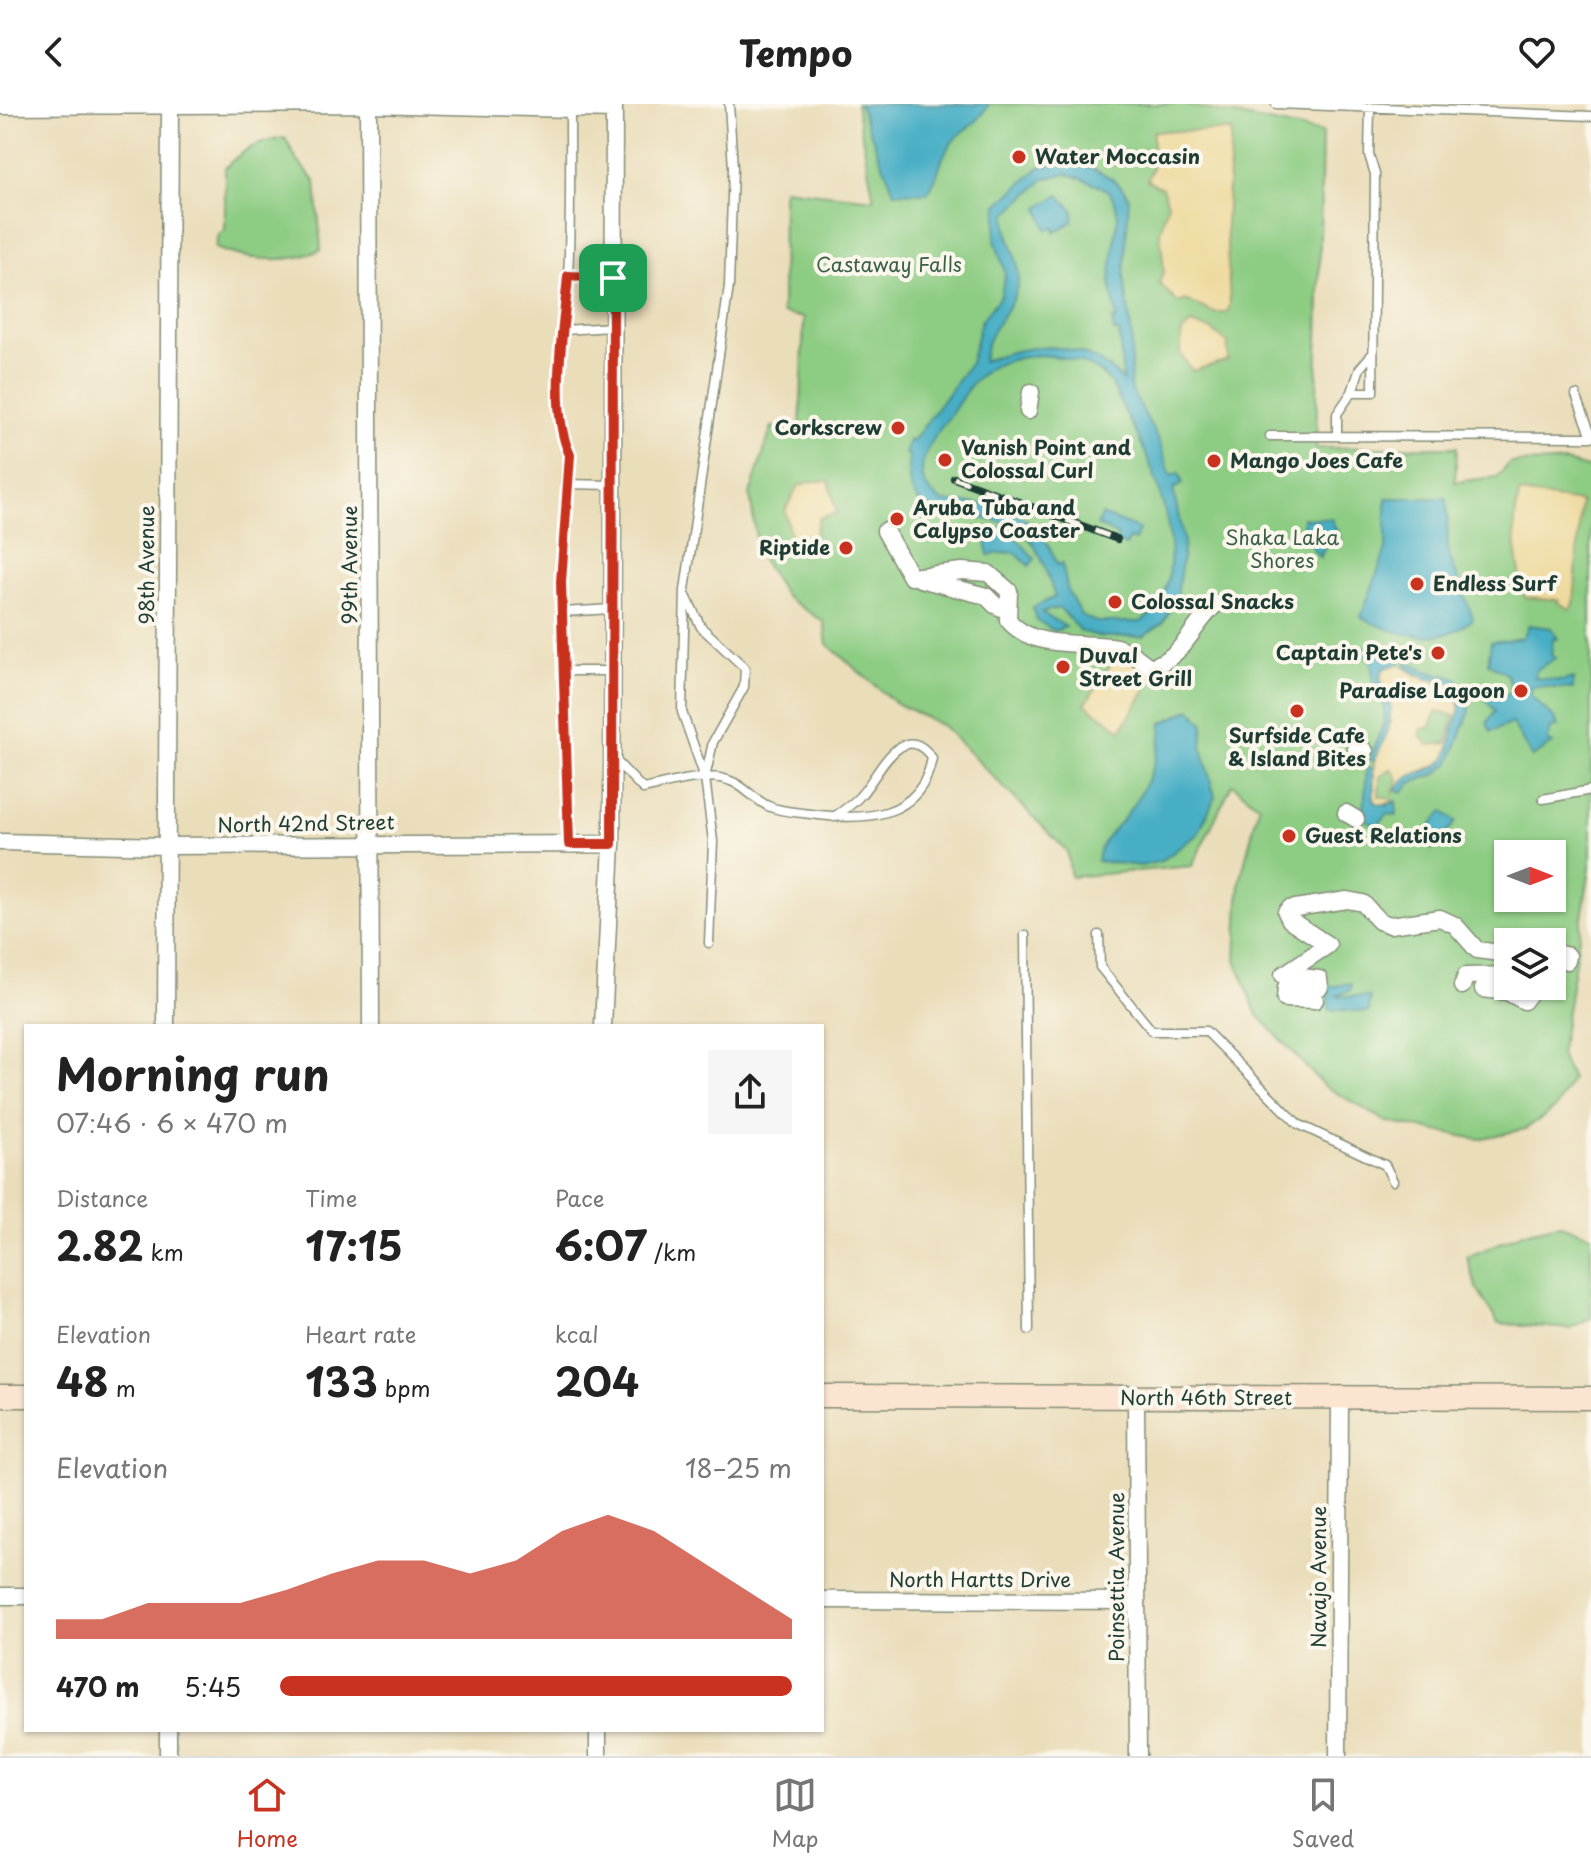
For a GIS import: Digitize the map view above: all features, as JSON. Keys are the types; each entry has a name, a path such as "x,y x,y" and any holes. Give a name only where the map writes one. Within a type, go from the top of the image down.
{"street":[{"path":"0,106 368,104 570,109 614,107 612,844 603,1024"},
{"name":"99th Avenue","path":"368,104 371,1024"},
{"name":"98th Avenue","path":"166,1024 170,105"},
{"path":"885,531 911,577 962,571 988,573 1009,591 1010,624 1047,642 1112,646 1132,653 1150,667 1163,664 1187,644 1200,619 1216,604"},
{"name":"North 42nd Street","path":"0,842 166,846 612,844"},
{"path":"1315,1000 1285,999 1286,987 1320,987 1319,979 1283,975 1328,945 1290,920 1286,912 1289,909 1347,900 1363,903 1379,921 1390,925 1440,918 1455,925 1477,950 1494,952"},
{"path":"1462,986 1466,976 1494,975"},
{"path":"1483,989 1494,990"},
{"path":"0,1396 24,1396"},
{"name":"North 46th Street","path":"824,1396 1591,1398"},
{"name":"Poinsettia Avenue","path":"1136,1398 1138,1756"},
{"name":"Navajo Avenue","path":"1338,1756 1340,1398"},
{"path":"0,1596 24,1596"},
{"name":"North Hartts Drive","path":"824,1600 1137,1601"},
{"path":"168,1732 168,1756"},
{"path":"598,1732 598,1756"}],"lane":[{"path":"709,943 713,841 705,778 682,712 685,590 729,286 733,168 729,104"},
{"path":"1276,104 1591,116"},
{"path":"1352,392 1373,392 1375,174 1369,155 1370,107"},
{"path":"569,844 562,612 570,455 563,440 559,407 568,276 570,109"},
{"path":"568,276 613,278"},
{"path":"564,330 612,327"},
{"path":"1337,436 1337,414 1352,392 1360,368 1373,353"},
{"path":"1270,436 1591,436 1576,395"},
{"path":"567,484 611,485"},
{"path":"685,590 701,627 745,668 744,687 713,742 705,778"},
{"path":"562,612 612,609"},
{"path":"565,671 612,671"},
{"path":"612,758 643,789 705,778 733,781 772,808 834,817 874,817 909,802 928,779 932,758 926,749 911,744 892,751 861,796 834,817"},
{"path":"1543,799 1591,790"},
{"path":"1025,935 1029,1330"},
{"path":"1099,935 1100,967 1152,1031 1206,1031 1298,1124 1385,1165 1393,1181"}],"green space":[{"path":"856,104 1181,104 1322,133 1316,448 1457,447 1455,482 1497,477 1510,463 1566,462 1591,469 1591,862 1560,1055 1572,1079 1556,1108 1525,1129 1478,1139 1387,1122 1323,1085 1256,1013 1236,960 1240,881 1259,806 1232,784 1192,866 1071,877 1067,851 943,726 894,702 827,644 824,622 786,597 758,553 750,494 772,427 800,432 804,318 782,313 783,189 874,199"},
{"path":"285,138 296,159 316,182 321,250 295,257 268,259 241,256 215,248 218,234 225,230 225,168 252,147"},
{"path":"1560,1225 1591,1235 1591,1319 1571,1329 1498,1323 1477,1289 1467,1257 1523,1233"}],"sand":[{"path":"1153,131 1231,131 1226,225 1230,305 1227,313 1214,313 1186,300 1178,303 1159,283 1164,271 1160,232 1168,203 1162,188 1147,180 1152,169"},
{"path":"1190,324 1210,329 1228,343 1228,360 1192,371 1180,353 1182,332"},
{"path":"812,481 829,481 837,513 819,518 811,550 804,551 791,541 785,510 798,486"},
{"path":"1520,493 1581,502 1574,604 1570,609 1558,603 1559,600 1525,597 1515,532"},
{"path":"1119,652 1155,675 1121,730 1085,704"},
{"path":"1399,664 1417,675 1453,684 1459,713 1455,736 1441,763 1409,778 1393,794 1398,779 1391,769 1380,777 1379,796 1390,798 1393,802 1377,805 1373,795 1374,761 1390,721 1380,677 1384,668","holes":["1437,712 1455,716 1447,743 1429,745 1420,735 1422,729 1430,728"]}],"water":[{"path":"859,104 989,104 979,118 949,146 927,193 894,192"},
{"path":"1064,162 1092,168 1118,184 1129,198 1124,277 1132,338 1130,387 1159,441 1171,476 1179,473 1183,484 1173,489 1184,542 1177,598 1163,623 1143,636 1102,637 1080,631 1060,608 1041,612 1066,627 1054,631 1037,620 1032,608 1055,597 1040,556 1026,535 1010,525 931,509 917,499 909,482 909,455 905,454 909,440 913,441 970,363 981,321 1001,295 1005,273 995,240 998,205 1040,167","holes":["1066,173 1108,191 1115,202 1118,216 1110,282 1117,319 1112,320 1114,332 1119,332 1123,381 1091,357 1057,348 1020,350 983,361 990,337 1012,300 1018,281 1017,263 1007,231 1007,213 1045,179","1037,355 1082,363 1105,377 1115,390 1149,462 1167,521 1170,551 1168,579 1159,603 1141,622 1096,622 1081,615 1068,592 1062,563 1058,565 1048,545 1026,520 999,507 944,502 931,493 924,483 922,472 928,449 971,385 994,366"]},
{"path":"1059,195 1074,211 1073,221 1055,233 1055,228 1047,230 1039,208"},
{"name":"Endless Surf","path":"1386,498 1447,498 1448,552 1473,618 1461,627 1448,633 1418,636 1388,629 1361,617 1386,549"},
{"path":"1101,515 1139,529 1135,541 1129,539 1126,546 1116,542 1118,536 1097,525"},
{"path":"1303,518 1331,519 1340,537 1325,546 1320,558 1303,536"},
{"path":"1004,528 1035,559 1029,566 1015,552 988,555 985,530"},
{"name":"Paradise Lagoon","path":"1528,625 1551,628 1558,639 1553,639 1551,655 1556,658 1536,670 1535,678 1562,681 1573,678 1573,689 1532,686 1531,696 1556,720 1558,727 1551,728 1548,742 1553,744 1532,757 1512,723 1491,732 1487,723 1495,711 1485,698 1494,689 1504,695 1511,692 1508,675 1488,663 1491,642 1522,638"},
{"path":"1365,647 1386,658 1401,659 1399,664 1384,668 1380,677 1391,709 1388,731 1374,761 1369,760 1384,723 1385,707 1373,682 1371,661 1363,652"},
{"path":"1407,661 1425,671 1456,678 1467,690 1470,711 1450,763 1436,774 1411,783 1402,792 1396,789 1407,778 1432,769 1446,758 1460,702 1453,684 1425,678 1405,667"},
{"path":"1191,709 1204,724 1202,748 1215,797 1198,834 1161,861 1141,866 1097,861 1104,842 1146,783 1159,747 1162,723"},
{"path":"1367,767 1373,768 1374,802 1386,806 1396,801 1397,815 1388,814 1377,825 1367,821 1364,810"},
{"path":"1443,811 1456,822 1432,849 1420,838"},
{"path":"1351,983 1351,990 1336,996 1370,997 1369,1012 1329,1009 1329,987"}],"railway":[{"path":"954,478 1117,539"}],"place":[{"name":"Water Moccasin","path":"1019,157"},
{"name":"Corkscrew","path":"898,428"},
{"name":"Vanish Point and Colossal Curl","path":"945,460"},
{"name":"Mango Joes Cafe","path":"1214,461"},
{"name":"Aruba Tuba and Calypso Coaster","path":"897,519"},
{"name":"Riptide","path":"846,548"},
{"name":"Endless Surf","path":"1417,584"},
{"name":"Colossal Snacks","path":"1115,602"},
{"name":"Captain Pete's","path":"1438,653"},
{"name":"Duval Street Grill","path":"1063,667"},
{"name":"Paradise Lagoon","path":"1521,691"},
{"name":"Surfside Cafe & Island Bites","path":"1297,711"},
{"name":"Guest Relations","path":"1289,836"}],"route":[{"path":"568,276 600,280 613,278 612,844 569,844 561,582 570,455 563,440 559,407 568,276"}],"park label":[{"name":"Castaway Falls","path":"889,265"},
{"name":"Shaka Laka Shores","path":"1282,550"}]}
